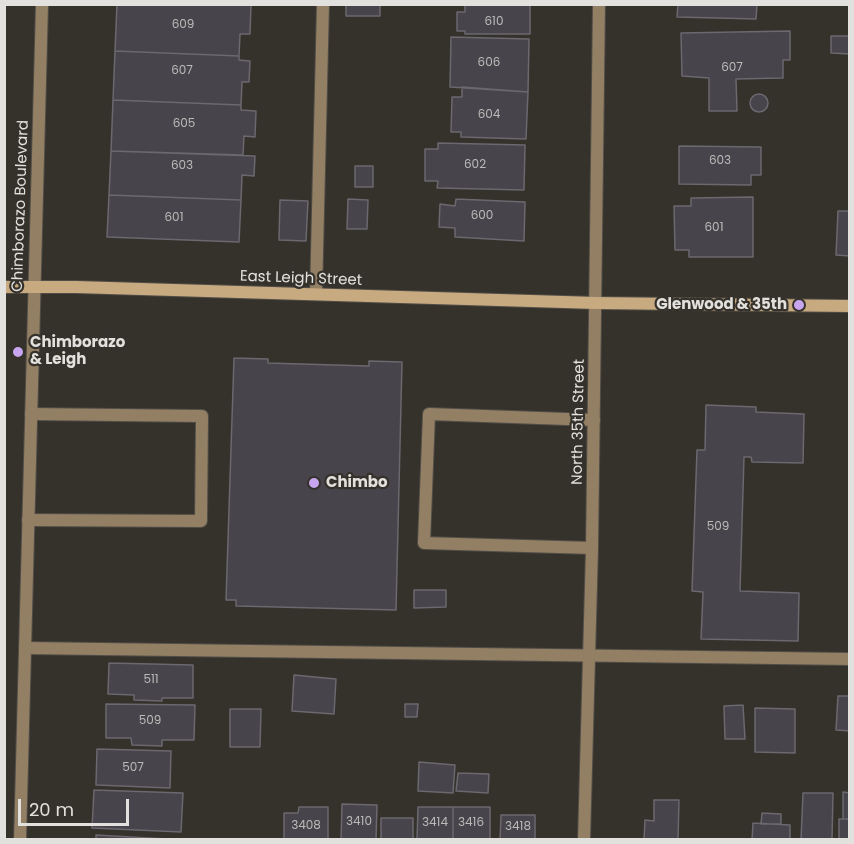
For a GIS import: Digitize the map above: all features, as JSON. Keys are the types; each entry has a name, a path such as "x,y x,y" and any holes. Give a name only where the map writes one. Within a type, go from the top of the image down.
{"street":[{"name":"Chimborazo Boulevard","path":"20,840 42,4"},
{"path":"316,294 323,4"},
{"name":"North 35th Street","path":"584,840 592,548 599,4"},
{"name":"East Leigh Street","path":"4,287 76,287 596,303 849,306"},
{"path":"28,520 201,521 202,416 31,414"},
{"path":"592,548 424,543 429,414 594,420"},
{"path":"25,648 849,659"}],"building":[{"path":"117,4 251,5 250,34 240,34 239,56 115,51"},
{"path":"346,4 380,4 380,16 346,16"},
{"path":"465,4 530,4 530,34 465,34 465,31 457,31 457,12 465,12"},
{"path":"678,4 764,4 757,5 756,19 677,17"},
{"path":"790,31 790,60 783,60 783,78 736,79 737,111 709,111 709,78 682,76 681,33"},
{"path":"831,36 850,36 850,54 831,53"},
{"path":"451,37 529,39 528,92 450,87"},
{"path":"115,51 239,56 239,60 250,61 249,82 242,82 241,105 113,100"},
{"path":"462,87 528,92 526,139 461,137 461,132 451,132 452,97 462,97"},
{"path":"759,94 765,97 768,103 765,109 759,112 753,109 750,103 753,97"},
{"path":"113,100 241,105 241,110 256,111 255,137 244,136 243,155 111,151"},
{"path":"438,143 525,145 524,190 437,188 438,181 425,181 425,149 438,149"},
{"path":"679,146 761,147 761,175 751,175 751,185 679,184"},
{"path":"111,151 255,156 254,176 242,175 241,200 109,195"},
{"path":"355,166 373,166 373,187 355,187"},
{"path":"109,195 241,200 239,242 107,237"},
{"path":"753,197 753,257 689,257 689,250 675,250 674,206 691,206 691,198"},
{"path":"348,199 368,200 367,229 347,229"},
{"path":"456,199 525,202 524,241 455,237 455,228 439,227 440,204 455,206"},
{"path":"280,200 308,201 306,241 279,240"},
{"path":"838,211 850,211 850,256 836,255"},
{"name":"Chimbo","path":"234,358 268,359 268,363 369,366 369,361 402,362 396,610 236,606 236,600 226,600"},
{"path":"706,405 756,407 756,412 804,414 803,463 752,462 751,457 744,457 740,591 799,593 798,641 701,639 703,592 692,591 697,450 705,450"},
{"path":"414,590 446,590 446,607 414,608"},
{"path":"109,663 193,665 193,698 162,698 162,701 134,700 134,695 108,694"},
{"path":"294,675 336,679 334,714 292,711"},
{"path":"838,696 850,696 850,731 836,730"},
{"path":"106,704 195,705 194,740 162,740 162,746 132,745 131,738 106,738"},
{"path":"405,704 418,704 417,717 405,717"},
{"path":"743,705 745,739 725,739 724,706"},
{"path":"755,708 795,709 795,753 755,752"},
{"path":"230,709 261,709 260,747 230,747"},
{"path":"97,749 171,751 170,788 96,785"},
{"path":"419,762 455,765 453,793 418,791"},
{"path":"458,773 489,774 488,793 456,791"},
{"path":"94,790 183,793 181,832 92,828"},
{"path":"843,792 850,793 850,819 843,819"},
{"path":"803,793 833,793 832,840 801,840"},
{"path":"654,800 679,800 678,840 644,840 645,820 654,821"},
{"path":"342,804 377,805 376,840 341,840"},
{"path":"299,807 328,807 328,840 284,840 284,813 298,813"},
{"path":"418,807 453,807 453,840 417,840"},
{"path":"453,807 490,807 490,840 453,840"},
{"path":"762,813 781,814 781,824 761,824"},
{"path":"501,815 535,815 535,840 500,840"},
{"path":"381,818 413,818 413,840 381,840"},
{"path":"839,819 850,819 850,840 839,840"},
{"path":"753,823 790,825 790,840 752,840"},
{"path":"96,835 166,839 166,840 96,840"}],"place":[{"name":"Glenwood & 35th","path":"799,305"},
{"name":"Chimborazo & Leigh","path":"18,352"},
{"name":"Chimbo","path":"314,483"}]}
